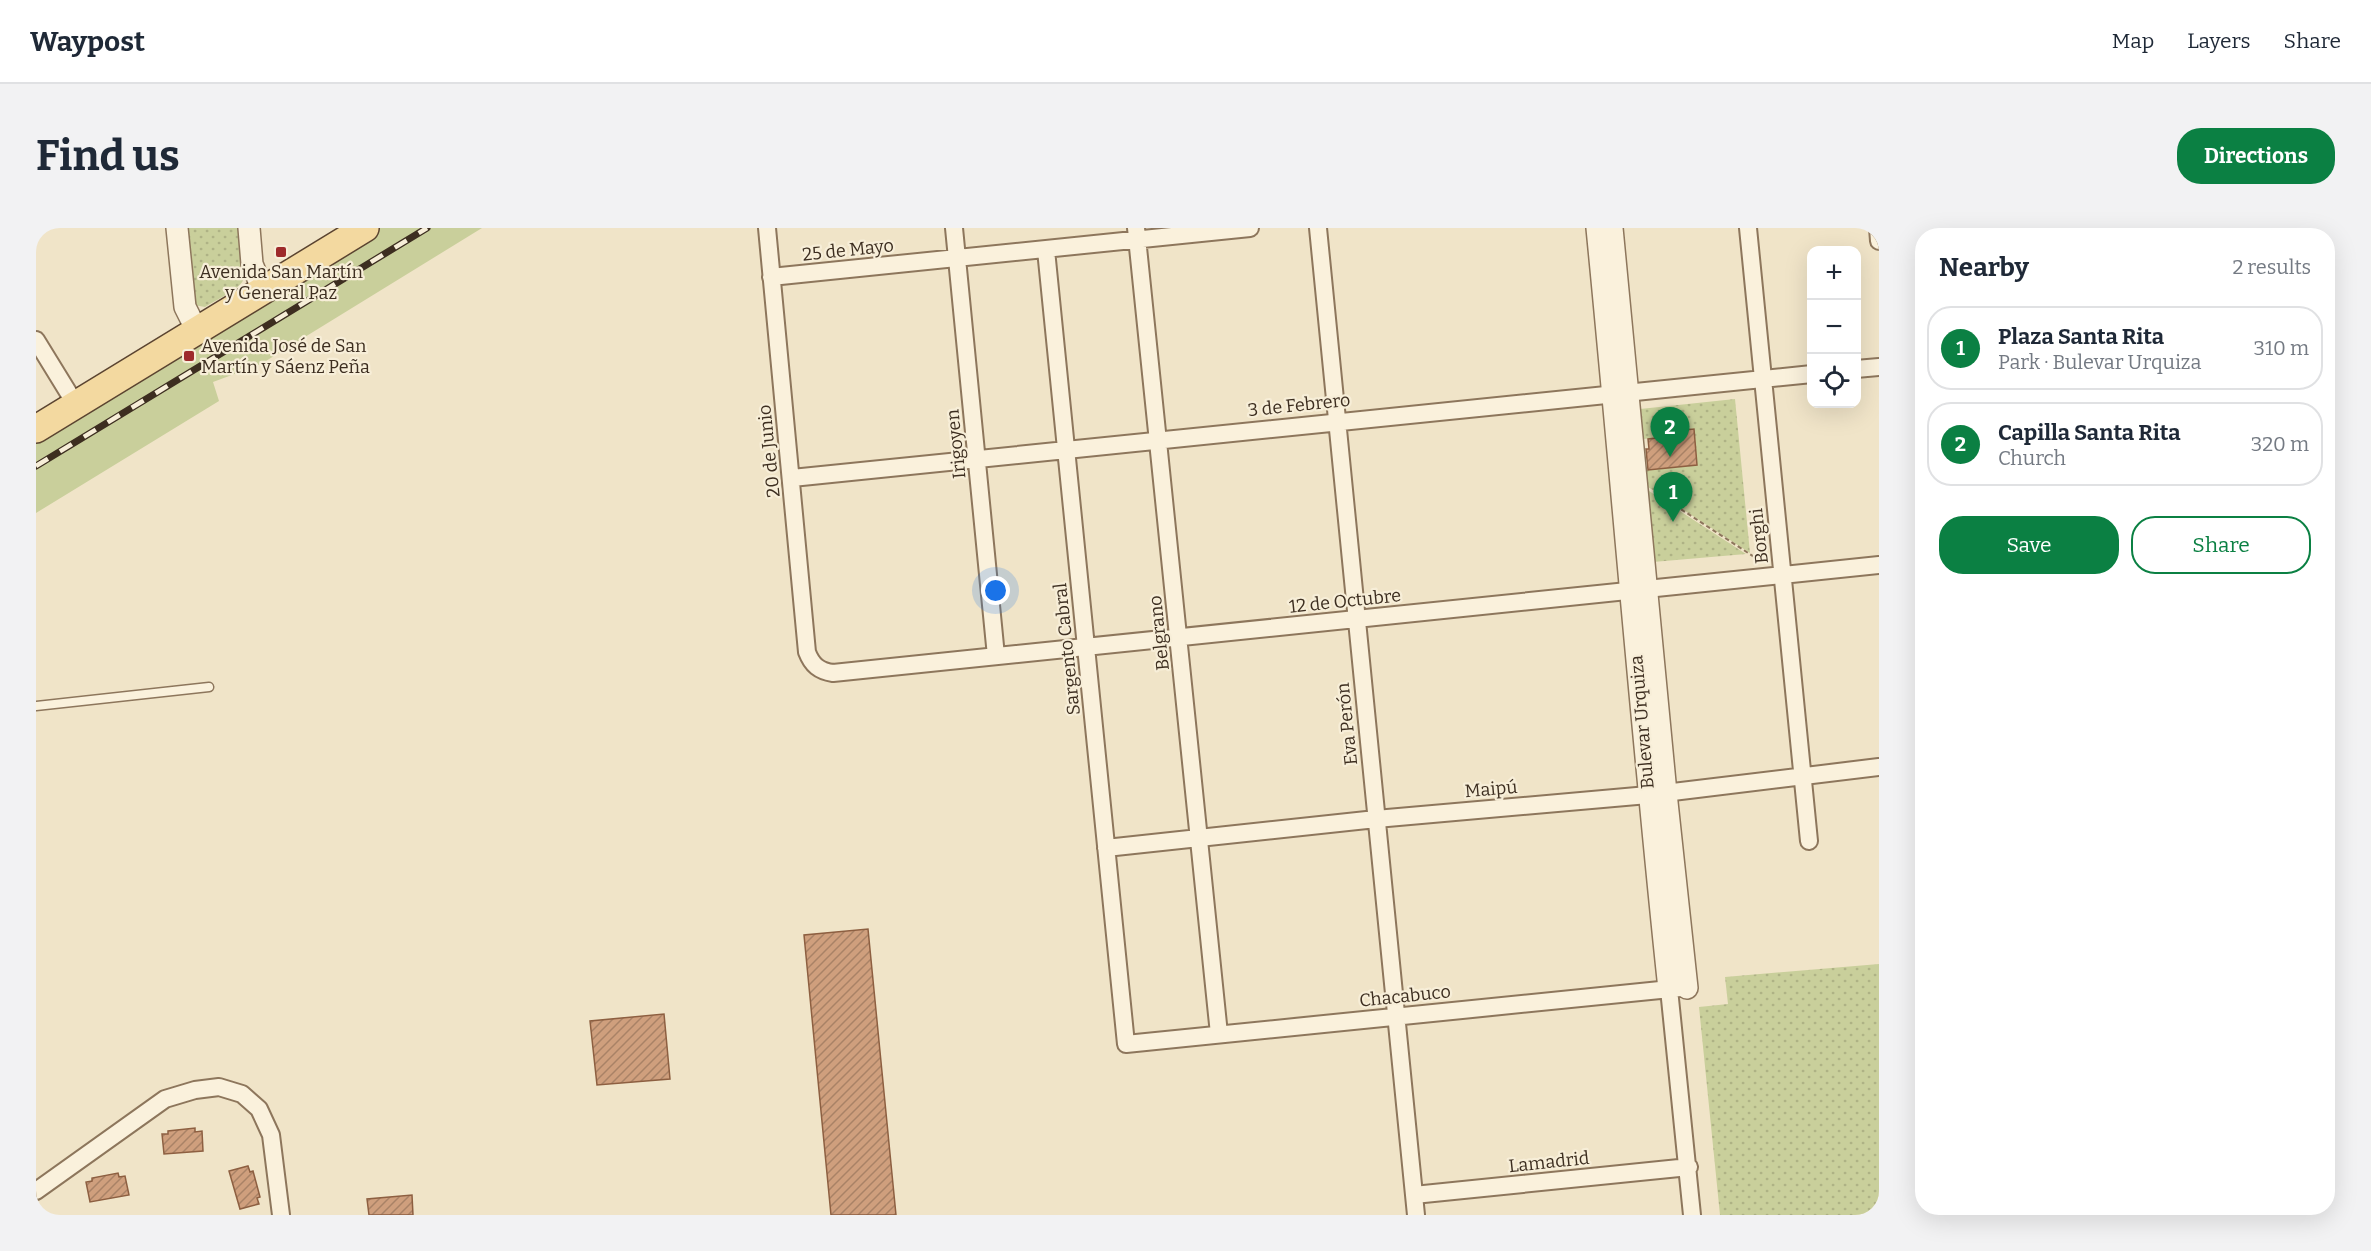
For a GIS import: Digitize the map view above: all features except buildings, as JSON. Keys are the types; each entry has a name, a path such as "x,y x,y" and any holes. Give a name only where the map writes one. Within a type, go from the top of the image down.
{"main road":[{"path":"36,429 365,228"}],"street":[{"path":"177,228 186,307 197,331"},
{"path":"249,228 252,264 263,291"},
{"name":"20 de Junio","path":"766,228 792,478 807,652 810,661 816,667"},
{"name":"Irigoyen","path":"954,228 996,656"},
{"name":"25 de Mayo","path":"771,277 1046,250 1137,234 1250,228"},
{"name":"Eva Perón","path":"1318,228 1416,1215"},
{"name":"Bulevar Urquiza","path":"1597,228 1621,393 1637,481 1639,590"},
{"name":"Bulevar Urquiza","path":"1612,228 1621,393 1657,794 1678,989 1692,1215"},
{"name":"Borghi","path":"1748,228 1809,841"},
{"path":"1878,228 1879,241"},
{"name":"Belgrano","path":"1137,234 1219,1035"},
{"name":"Sargento Cabral","path":"1046,250 1126,1044"},
{"path":"36,340 76,405"},
{"path":"1861,369 1879,367"},
{"name":"3 de Febrero","path":"792,478 1807,375"},
{"name":"12 de Octubre","path":"816,667 822,672 833,673 1879,565"},
{"name":"Maipú","path":"1106,848 1376,819 1657,794 1879,767"},
{"name":"Chacabuco","path":"1126,1044 1678,989"},
{"path":"36,1191 165,1099 195,1090 219,1087 242,1094 259,1109 271,1135 281,1215"},
{"name":"Lamadrid","path":"1414,1195 1689,1167"}],"lane":[{"path":"36,706 209,687"}],"path":[{"path":"1637,481 1782,575"}],"green space":[{"path":"182,228 242,228 246,260 244,278 233,291 205,307 194,305"},
{"path":"365,228 482,228 261,364 213,382 219,401 36,513 36,429"},
{"path":"1735,399 1750,553 1645,485 1644,470 1697,465 1694,430 1675,431 1676,447 1658,438 1642,439 1640,409"},
{"path":"1646,489 1746,554 1653,562"},
{"path":"1879,964 1879,1215 1720,1215 1699,1007 1728,1004 1725,977"}],"railway":[{"path":"36,466 427,228"}],"place":[{"name":"Avenida San Martín y General Paz","path":"281,252"},
{"name":"Avenida José de San Martín y Sáenz Peña","path":"189,356"},
{"name":"Capilla Santa Rita","path":"1670,457"},
{"name":"Plaza Santa Rita","path":"1673,522"}]}
